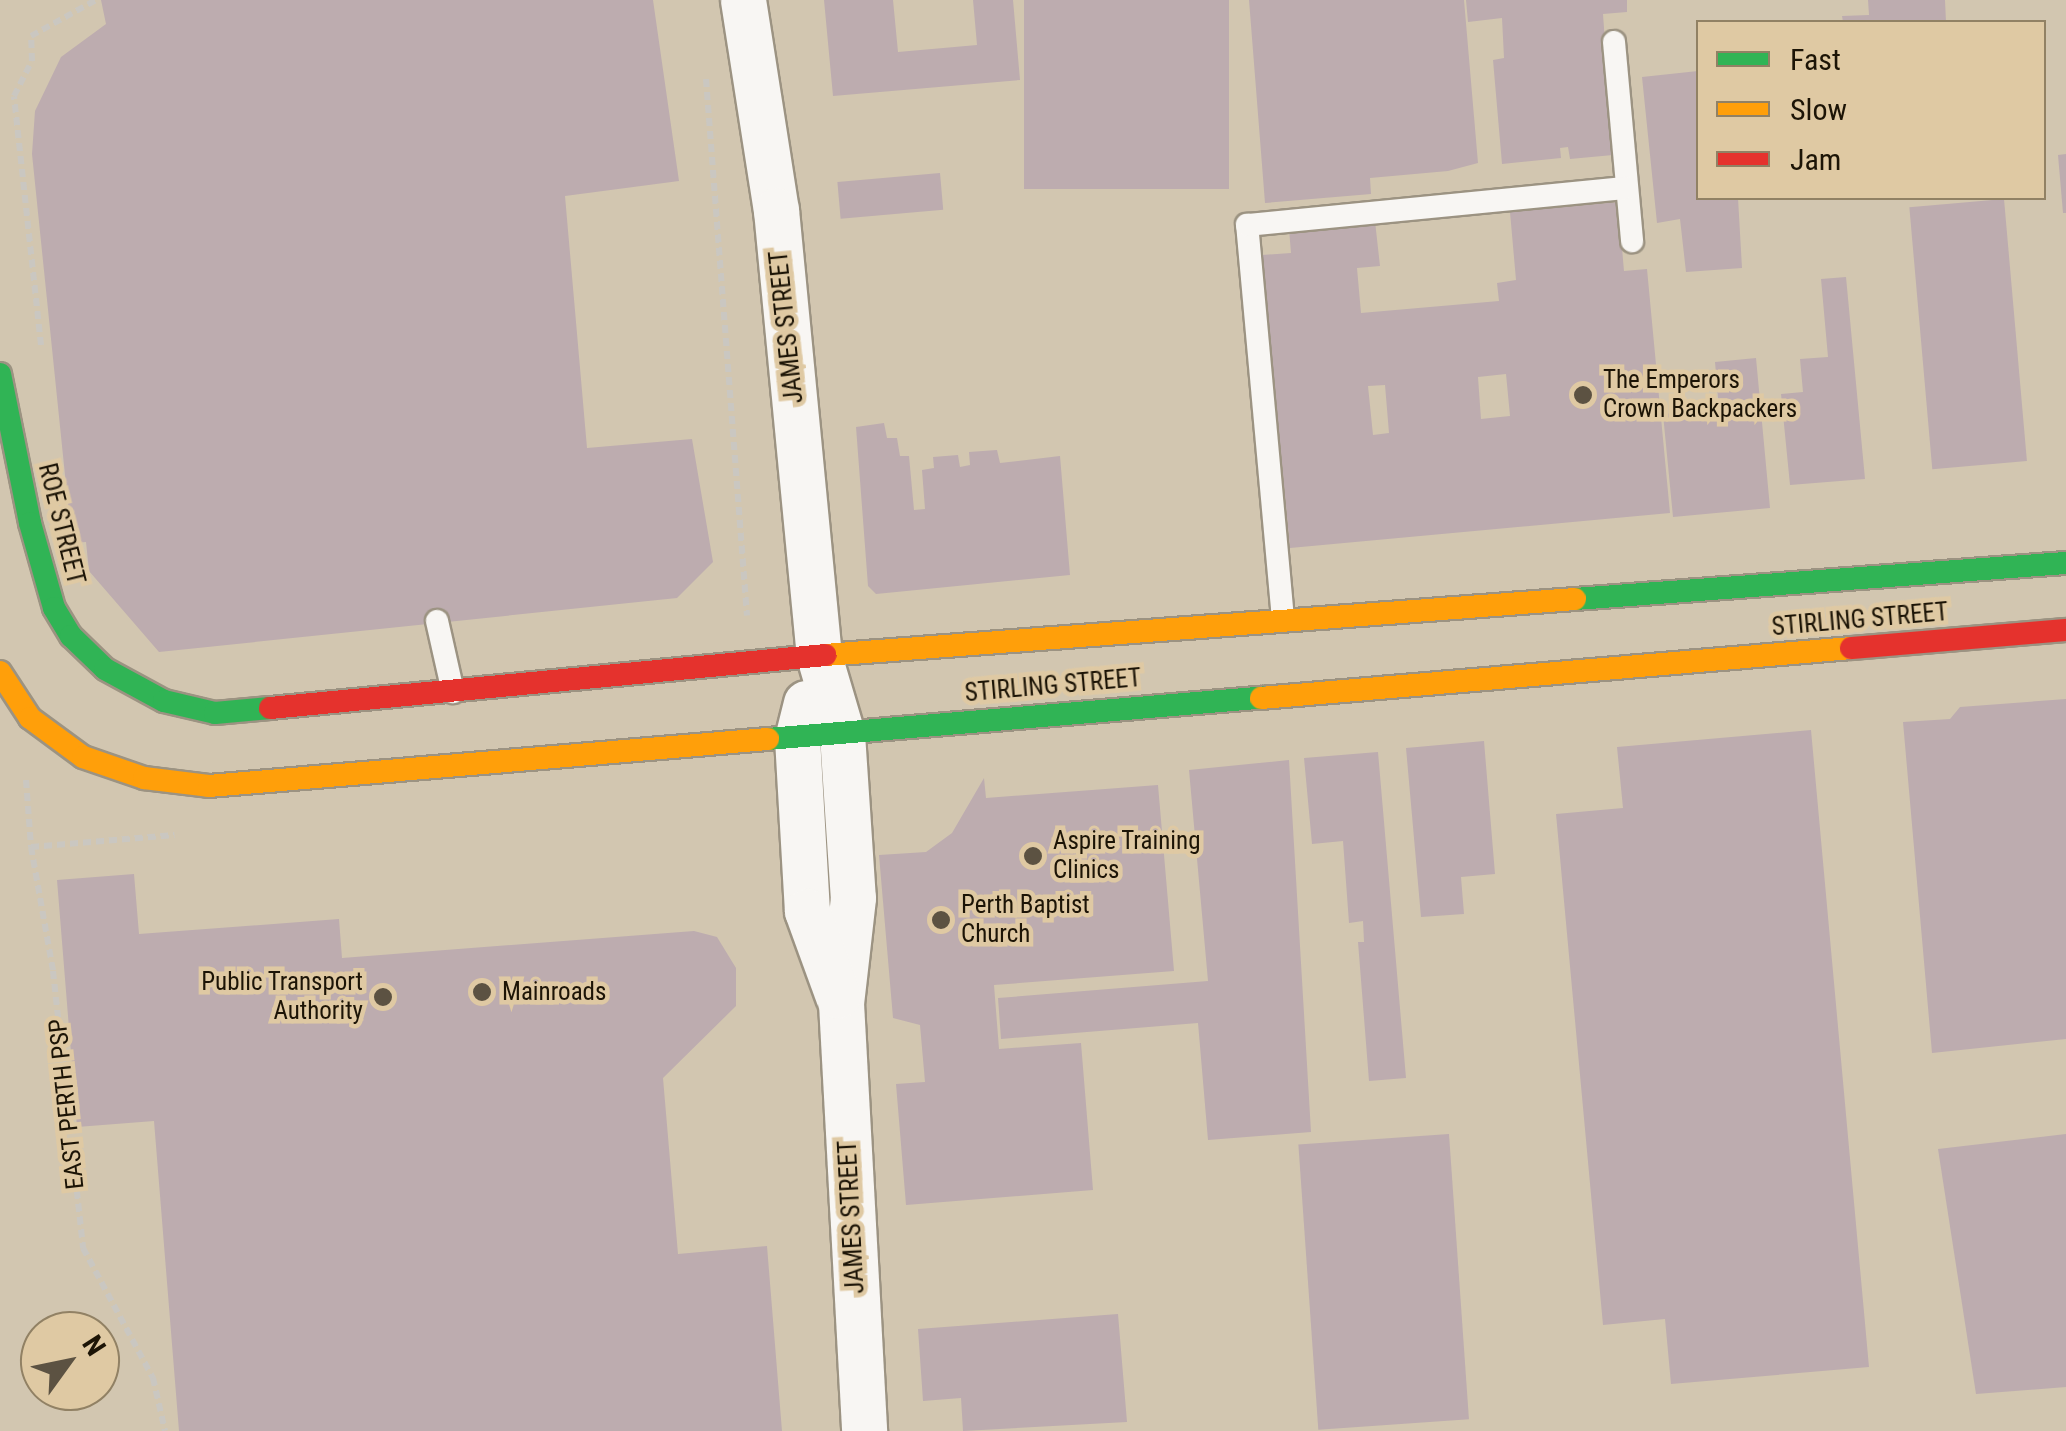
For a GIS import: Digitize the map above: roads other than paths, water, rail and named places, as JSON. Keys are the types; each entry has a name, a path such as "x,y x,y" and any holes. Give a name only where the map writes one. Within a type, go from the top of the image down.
{"street":[{"name":"JAMES STREET","path":"744,0 776,210 819,656 842,734 853,898 841,1003 864,1431"},
{"name":"ROE STREET","path":"0,374 30,523 54,608 72,636 106,669"},
{"name":"STIRLING STREET","path":"106,669 164,701 215,713 819,656 2066,563"},
{"name":"STIRLING STREET","path":"0,672 30,718 53,739 109,768 176,784 210,786 2066,630"},
{"name":"JAMES STREET","path":"819,656 797,738 807,911 841,1003"},
{"path":"453,692 469,720"},
{"path":"520,736 579,734 618,754"}],"lane":[{"path":"1614,42 1632,240"},
{"path":"1283,619 1248,225 1626,188"},
{"path":"438,621 453,692"}],"place":[{"name":"The Emperors Crown Backpackers","path":"1583,395"},
{"name":"Aspire Training Clinics","path":"1033,856"},
{"name":"Perth Baptist Church","path":"941,920"},
{"name":"Mainroads","path":"482,992"},
{"name":"Public Transport Authority","path":"383,997"}]}
